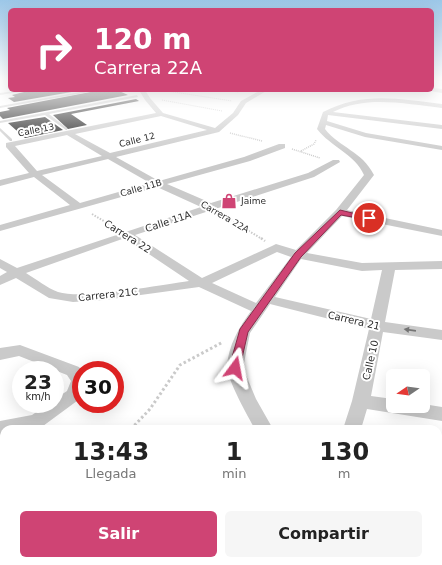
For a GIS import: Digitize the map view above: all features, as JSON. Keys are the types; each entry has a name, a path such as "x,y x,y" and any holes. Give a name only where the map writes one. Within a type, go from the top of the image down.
{"street":[{"path":"153,105 161,114 216,130"},
{"name":"Calle 12","path":"0,183 216,130 236,114 241,105"},
{"path":"262,425 248,401 235,368 243,332 298,255 340,212 369,175 366,165 361,160 327,138 322,126 325,113 341,105"},
{"path":"325,113 442,127"},
{"name":"Calle 13","path":"10,142 161,114"},
{"path":"322,126 442,148"},
{"name":"Carrera 22A","path":"67,131 158,184 211,207"},
{"path":"10,142 36,174 78,206"},
{"name":"Calle 11B","path":"0,228 247,159 282,146"},
{"name":"Calle 11A","path":"0,281 18,272 126,234 311,175 336,162"},
{"path":"340,212 442,233"},
{"name":"Carrera 22","path":"126,234 201,283 263,305"},
{"path":"201,283 276,248 298,255 362,267 442,265"},
{"name":"Carrera 21C","path":"0,263 18,272 54,295 73,298 104,296 201,283"},
{"name":"Calle 10","path":"353,425 361,401 378,326 389,267"},
{"name":"Carrera 21","path":"263,305 378,326 442,335"},
{"path":"0,354 20,350 73,371 80,380 74,395 36,421 18,425"},
{"path":"361,401 442,414"}],"lane":[{"path":"0,122 86,105"},
{"path":"45,113 67,131"},
{"path":"0,129 10,142"}],"path":[{"path":"190,105 236,114"},
{"path":"301,152 314,144 322,126"},
{"path":"216,130 282,146"},
{"name":"Carrera 22","path":"78,206 126,234"},
{"name":"Carrera 22A","path":"211,207 276,248"},
{"path":"135,425 150,409 180,365 243,332"}],"building":[{"path":"21,105 74,105 3,119 0,116 0,112 10,110 7,108"},
{"path":"103,105 116,105 71,114 87,125 68,129 53,115"},
{"path":"45,117 63,130 25,138 8,123"}],"place":[{"name":"Jaime","path":"229,201"}],"route":[{"path":"235,368 243,332 298,255 340,212 369,218"}]}
